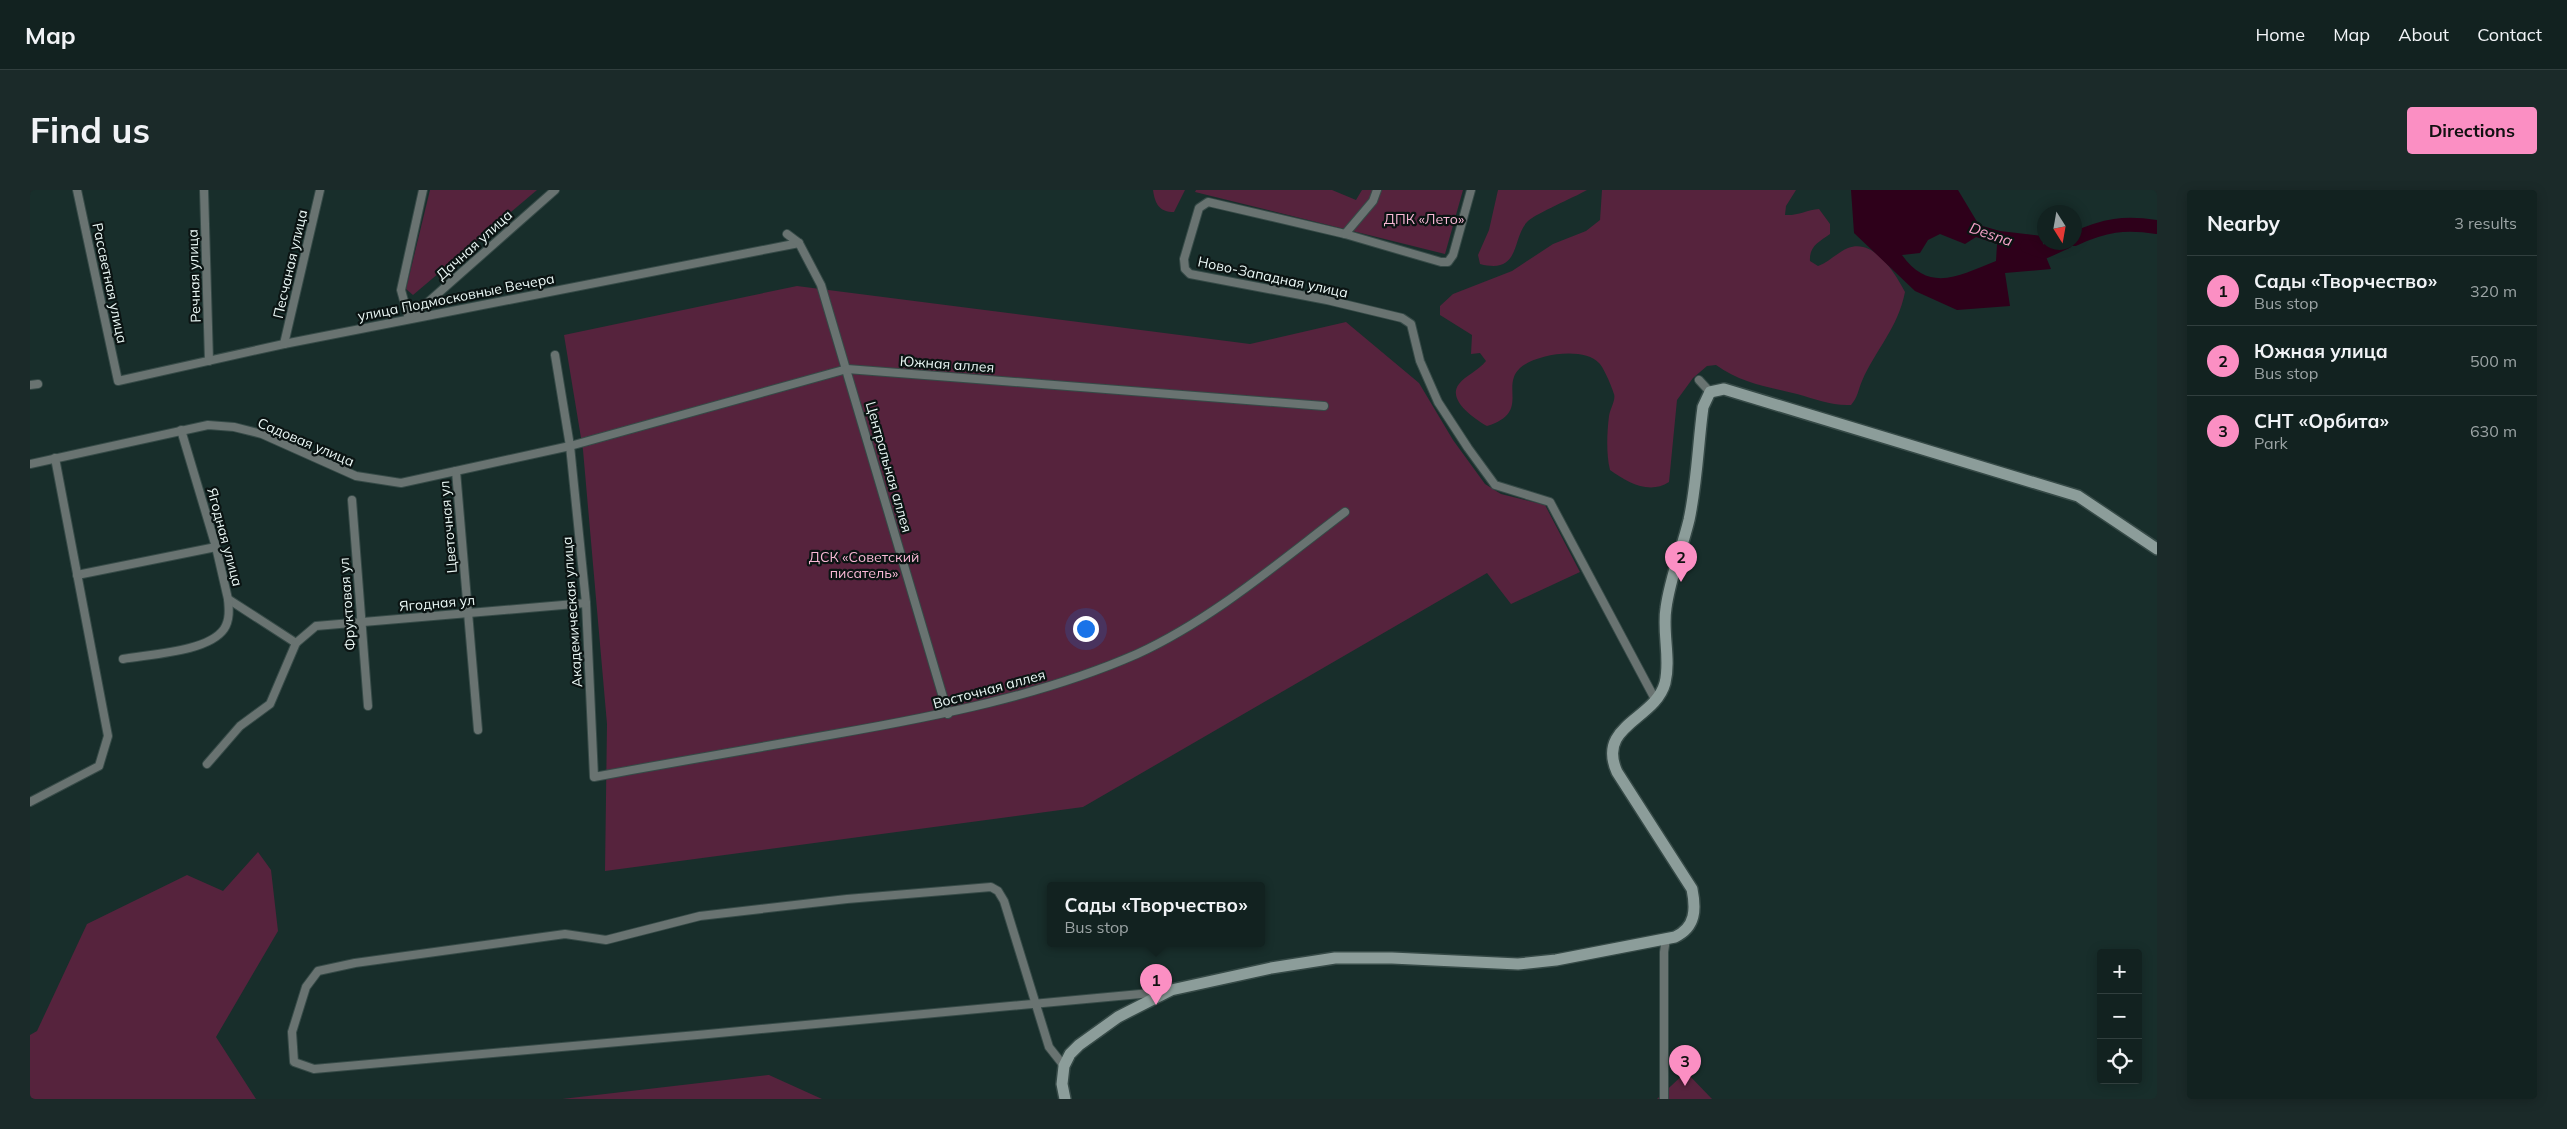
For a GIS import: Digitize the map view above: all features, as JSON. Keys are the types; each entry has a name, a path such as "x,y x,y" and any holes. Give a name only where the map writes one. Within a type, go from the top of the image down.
{"street":[{"name":"Рассветная улица","path":"77,190 118,381"},
{"name":"Речная улица","path":"204,190 209,361"},
{"name":"Песчаная улица","path":"284,344 320,190"},
{"path":"409,319 401,290 424,190"},
{"name":"Дачная улица","path":"409,319 555,190"},
{"path":"1345,234 1373,201 1377,190"},
{"name":"Ново-Западная улица","path":"1471,190 1453,255 1448,262 1441,262 1345,234 1208,202 1199,208 1184,264 1190,274 1328,300 1402,318 1411,324 1420,360 1438,402 1468,448 1495,484 1550,502 1656,701"},
{"path":"787,234 799,243"},
{"name":"улица Подмосковные Вечера","path":"118,381 284,344 799,243"},
{"name":"Центральная аллея","path":"799,243 821,285 948,714"},
{"name":"Академическая улица","path":"555,355 573,445 586,603 594,777"},
{"name":"Южная аллея","path":"573,445 847,369 1324,406"},
{"path":"1699,380 1710,392"},
{"path":"1710,392 1724,389 2078,496 2157,549"},
{"path":"1064,1066 1049,1047 1036,1004 1004,901 998,892 991,887 867,897 700,916 606,940 565,934 354,963 318,971 306,987 292,1032 294,1062 314,1069 1036,1004 1164,992 1272,968 1335,958 1392,958 1518,964 1556,960 1666,939 1682,934 1692,922 1696,910 1692,889 1617,772 1613,758 1617,736 1656,701 1665,684 1665,614 1668,593 1690,519 1703,407 1710,392"},
{"name":"Садовая улица","path":"30,464 181,430 208,426 234,427 262,434 356,476 401,483 573,445"},
{"name":"Ягодная улица","path":"181,430 216,547 228,599 296,643"},
{"path":"30,802 99,766 108,736 55,458"},
{"name":"Цветочная ул","path":"456,471 478,730"},
{"name":"Фруктовая ул","path":"352,500 368,706"},
{"name":"Восточная аллея","path":"594,777 948,714 1068,681 1138,653 1202,617 1257,580 1345,512"},
{"path":"77,576 216,547"},
{"path":"123,658 186,648 214,639 225,628 230,614 228,599"},
{"name":"Ягодная ул","path":"296,643 316,626 586,603"},
{"path":"207,764 240,726 270,704 296,643"},
{"path":"1664,1099 1664,952 1666,939"},
{"path":"1065,1099 1062,1084 1064,1066 1070,1054 1118,1016 1164,992"}],"green space":[{"path":"430,190 537,190 413,295 406,289"},
{"path":"1153,190 1185,190 1174,212 1169,212 1161,209 1155,199"},
{"name":"ДПК «Лето»","path":"1196,190 1332,190 1356,200 1362,190 1463,190 1445,254 1195,192"},
{"path":"1498,190 1587,190 1528,221 1509,259 1503,264 1493,266 1480,264 1478,255 1489,230"},
{"path":"1602,190 1796,190 1786,206 1785,215 1794,215 1819,209 1830,224 1830,234 1813,248 1810,261 1818,266 1848,248 1858,246 1866,248 1882,259 1896,276 1905,292 1902,305 1892,328 1868,369 1857,396 1851,405 1830,403 1765,386 1735,376 1716,365 1707,366 1693,378 1677,400 1669,482 1654,487 1638,485 1610,470 1607,450 1608,429 1614,396 1610,382 1603,369 1592,358 1571,353 1548,356 1527,363 1515,375 1512,407 1508,414 1487,426 1464,409 1456,396 1456,390 1462,381 1486,361 1480,353 1471,354 1472,335 1440,315 1440,306 1453,294 1512,271 1553,244 1586,231 1600,220"},
{"name":"ДСК «Советский писатель»","path":"797,286 1250,344 1346,322 1419,383 1453,440 1485,484 1501,494 1545,505 1580,572 1511,604 1487,573 1083,807 605,871 607,724 583,450 564,335"},
{"path":"258,852 271,870 278,931 216,1037 256,1099 30,1099 30,1035 37,1031 87,924 187,875 223,891"},
{"path":"1686,1072 1712,1099 1657,1099"},
{"path":"768,1075 822,1099 562,1099"}],"water":[{"path":"1851,190 1958,190 1979,225 2000,231 2037,235 2037,250 2044,250 2051,269 2005,273 2010,306 1957,310 1915,291 1854,233","holes":["1940,234 1965,244 1976,237 1997,244 1996,261 1958,276 1935,278 1923,274 1913,267 1902,255 1920,253 1928,240"]}],"waterway":[{"name":"Desna","path":"2082,236 2115,226 2157,227"},
{"name":"Desna","path":"2027,246 2037,250"},
{"name":"Desna","path":"2038,250 2044,252 2048,250"}],"place":[{"name":"Южная улица","path":"1681,582"},
{"name":"Сады «Творчество»","path":"1156,1005"},
{"name":"СНТ «Орбита»","path":"1685,1086"}]}
